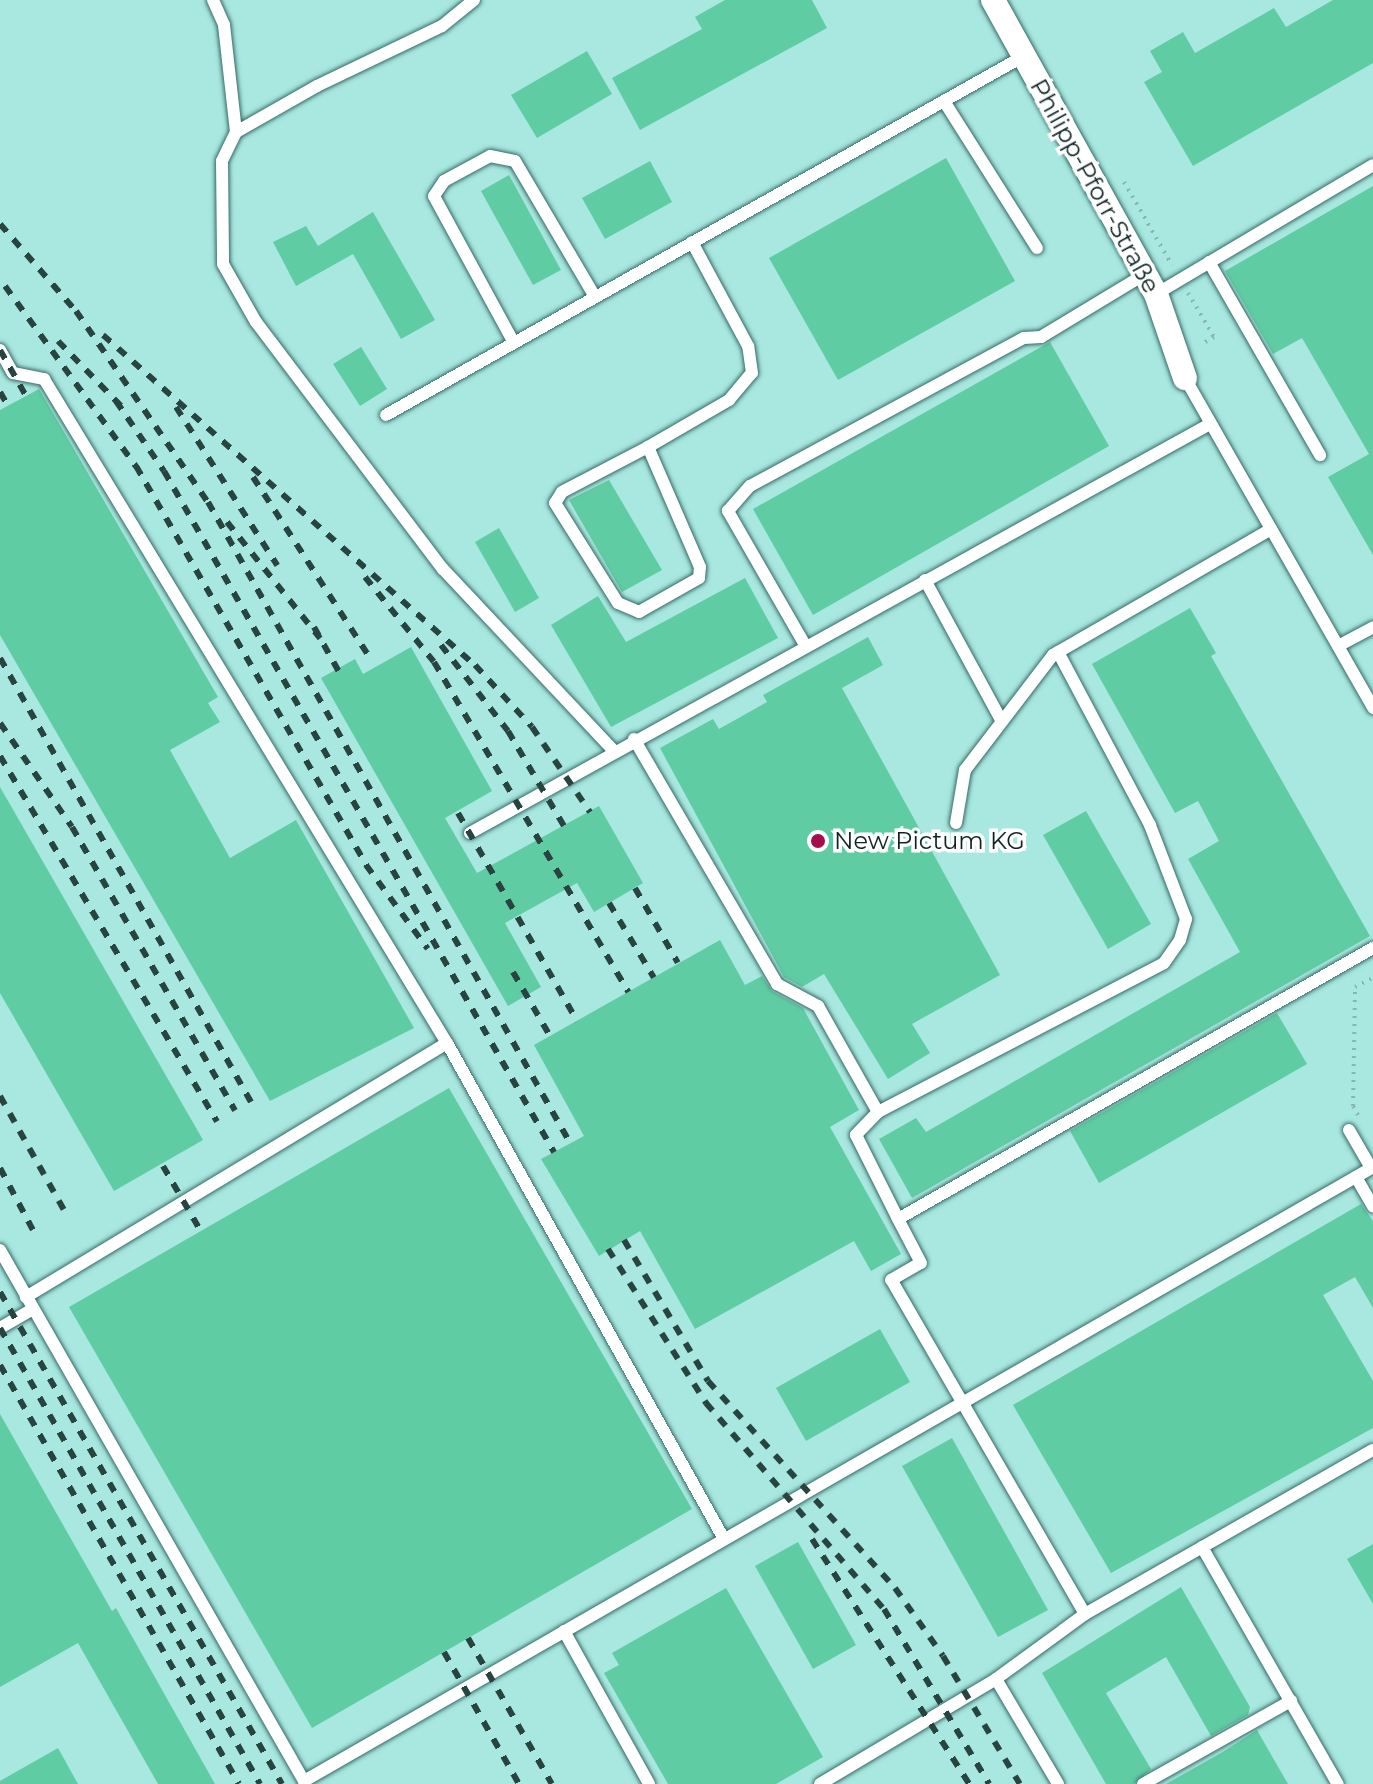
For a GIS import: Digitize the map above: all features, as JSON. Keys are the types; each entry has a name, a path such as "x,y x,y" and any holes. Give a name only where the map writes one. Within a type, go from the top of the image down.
{"street":[{"name":"Philipp-Pforr-Straße","path":"993,0 1151,284 1185,378"}],"lane":[{"path":"213,0 224,25 236,132 222,161 223,264 256,322 443,569 613,750"},
{"path":"236,132 317,86 442,26 474,0"},
{"path":"386,415 1024,56"},
{"path":"944,101 1037,248"},
{"path":"514,343 434,196 444,181 490,156 515,161 595,297"},
{"path":"805,645 728,511 750,486 1024,338 1041,337 1151,284 1209,262 1373,165"},
{"path":"648,447 700,567 699,578 639,612 618,603 555,503 562,492 729,400 752,373 748,346 692,242"},
{"path":"1209,262 1320,455"},
{"path":"0,350 13,373 44,379 447,1043 724,1539"},
{"path":"1185,378 1373,708"},
{"path":"470,833 613,750 1210,424"},
{"path":"956,823 965,770 1001,720 1058,652 1271,529"},
{"path":"925,580 1001,720"},
{"path":"1338,646 1373,627"},
{"path":"1058,652 1150,825 1186,919 1180,940 1164,963 878,1112 856,1135 921,1263 891,1280 1085,1614"},
{"path":"634,739 777,984 818,1006 878,1112"},
{"path":"898,1219 1373,948"},
{"path":"0,1328 30,1303 447,1043"},
{"path":"0,1250 304,1781 1356,1177 1372,1167 1349,1130"},
{"path":"1356,1177 1373,1206"},
{"path":"820,1784 996,1679 1085,1614 1373,1450"},
{"path":"1202,1547 1338,1784"},
{"path":"564,1631 649,1784"},
{"path":"996,1679 1058,1784"},
{"path":"1143,1784 1291,1701"}],"path":[{"path":"1360,1118 1353,1106 1355,987 1373,978"}],"shaded area":[{"path":"0,0 1373,0 1373,1784 0,1784"}],"building":[{"path":"725,0 812,0 827,28 640,130 612,78 702,29 695,17"},
{"path":"1333,0 1373,0 1373,63 1193,166 1144,82 1162,72 1150,51 1183,32 1195,53 1274,8 1286,27"},
{"path":"587,51 612,94 537,138 511,95"},
{"path":"946,158 1015,281 838,380 769,258"},
{"path":"650,161 672,202 605,239 582,198"},
{"path":"509,175 561,270 533,285 481,191"},
{"path":"1373,186 1373,555 1328,477 1369,454 1302,338 1273,354 1225,271"},
{"path":"373,212 435,320 401,339 353,254 296,286 273,242 306,226 318,246"},
{"path":"1050,342 1109,446 813,615 753,509"},
{"path":"361,347 387,389 360,406 333,364"},
{"path":"39,389 218,697 208,703 220,722 170,750 230,858 296,820 414,1028 270,1101 0,635 0,410"},
{"path":"609,480 662,570 622,592 569,500"},
{"path":"499,528 539,598 515,612 475,542"},
{"path":"745,578 778,638 611,727 551,625 598,596 626,642"},
{"path":"1190,608 1216,653 1211,656 1370,936 912,1198 879,1139 916,1118 926,1132 1240,952 1188,859 1219,841 1198,801 1175,813 1092,664"},
{"name":"New Pictum KG","path":"868,637 883,665 842,688 1000,975 912,1024 930,1053 888,1079 824,974 802,987 784,977 660,748 713,719 719,729 767,702 763,695"},
{"path":"411,647 492,791 445,818 477,873 599,806 643,883 594,912 577,883 505,923 541,987 508,1006 321,678 355,659 363,674"},
{"path":"0,787 203,1140 114,1191 0,993"},
{"path":"1086,811 1151,924 1108,949 1043,835"},
{"path":"720,940 745,985 762,976 772,991 803,1008 859,1110 830,1127 901,1254 871,1271 854,1241 695,1329 640,1231 599,1256 541,1159 584,1136 534,1045"},
{"path":"1277,1013 1307,1064 1099,1183 1070,1131"},
{"path":"449,1088 692,1509 312,1728 69,1307"},
{"path":"1361,1204 1373,1221 1373,1308 1355,1277 1323,1295 1373,1381 1373,1428 1111,1573 1013,1405"},
{"path":"880,1329 910,1382 806,1441 776,1388"},
{"path":"0,1414 112,1611 116,1608 215,1784 158,1784 78,1643 0,1687"},
{"path":"952,1438 1048,1610 998,1637 902,1466"},
{"path":"798,1542 856,1645 813,1669 755,1566"},
{"path":"1373,1544 1373,1604 1347,1559"},
{"path":"1181,1587 1250,1707 1248,1715 1211,1736 1166,1657 1106,1693 1151,1769 1134,1784 1106,1784 1042,1673"},
{"path":"726,1588 823,1757 776,1784 668,1784 604,1673 619,1665 612,1653"},
{"path":"1257,1730 1288,1784 1166,1784 1221,1753"},
{"path":"58,1748 78,1784 0,1784 0,1781"}],"railway":[{"path":"0,224 76,311 208,502 570,1143"},
{"path":"5,286 136,466 366,865 428,949"},
{"path":"103,335 475,665 532,727 590,812"},
{"path":"58,341 122,407"},
{"path":"0,350 26,396"},
{"path":"0,392 8,406"},
{"path":"116,401 164,471 554,1152"},
{"path":"176,407 277,565"},
{"path":"253,477 369,656"},
{"path":"227,522 320,638"},
{"path":"365,577 434,662 628,992"},
{"path":"314,627 339,672"},
{"path":"441,645 508,731 564,826"},
{"path":"0,658 251,1102"},
{"path":"0,723 72,827 235,1111"},
{"path":"0,756 217,1121"},
{"path":"458,813 577,1021"},
{"path":"635,888 678,963"},
{"path":"609,903 654,978"},
{"path":"513,972 550,1036"},
{"path":"0,1096 65,1212"},
{"path":"163,1166 199,1228"},
{"path":"0,1168 33,1230"},
{"path":"624,1240 708,1381 895,1588 943,1656 1020,1784"},
{"path":"608,1249 706,1403 884,1609 989,1784"},
{"path":"0,1292 282,1784"},
{"path":"0,1328 260,1784"},
{"path":"0,1365 239,1784"},
{"path":"812,1539 969,1784"},
{"path":"468,1638 552,1784"},
{"path":"444,1652 519,1784"}],"place":[{"name":"New Pictum KG","path":"818,841"}]}
